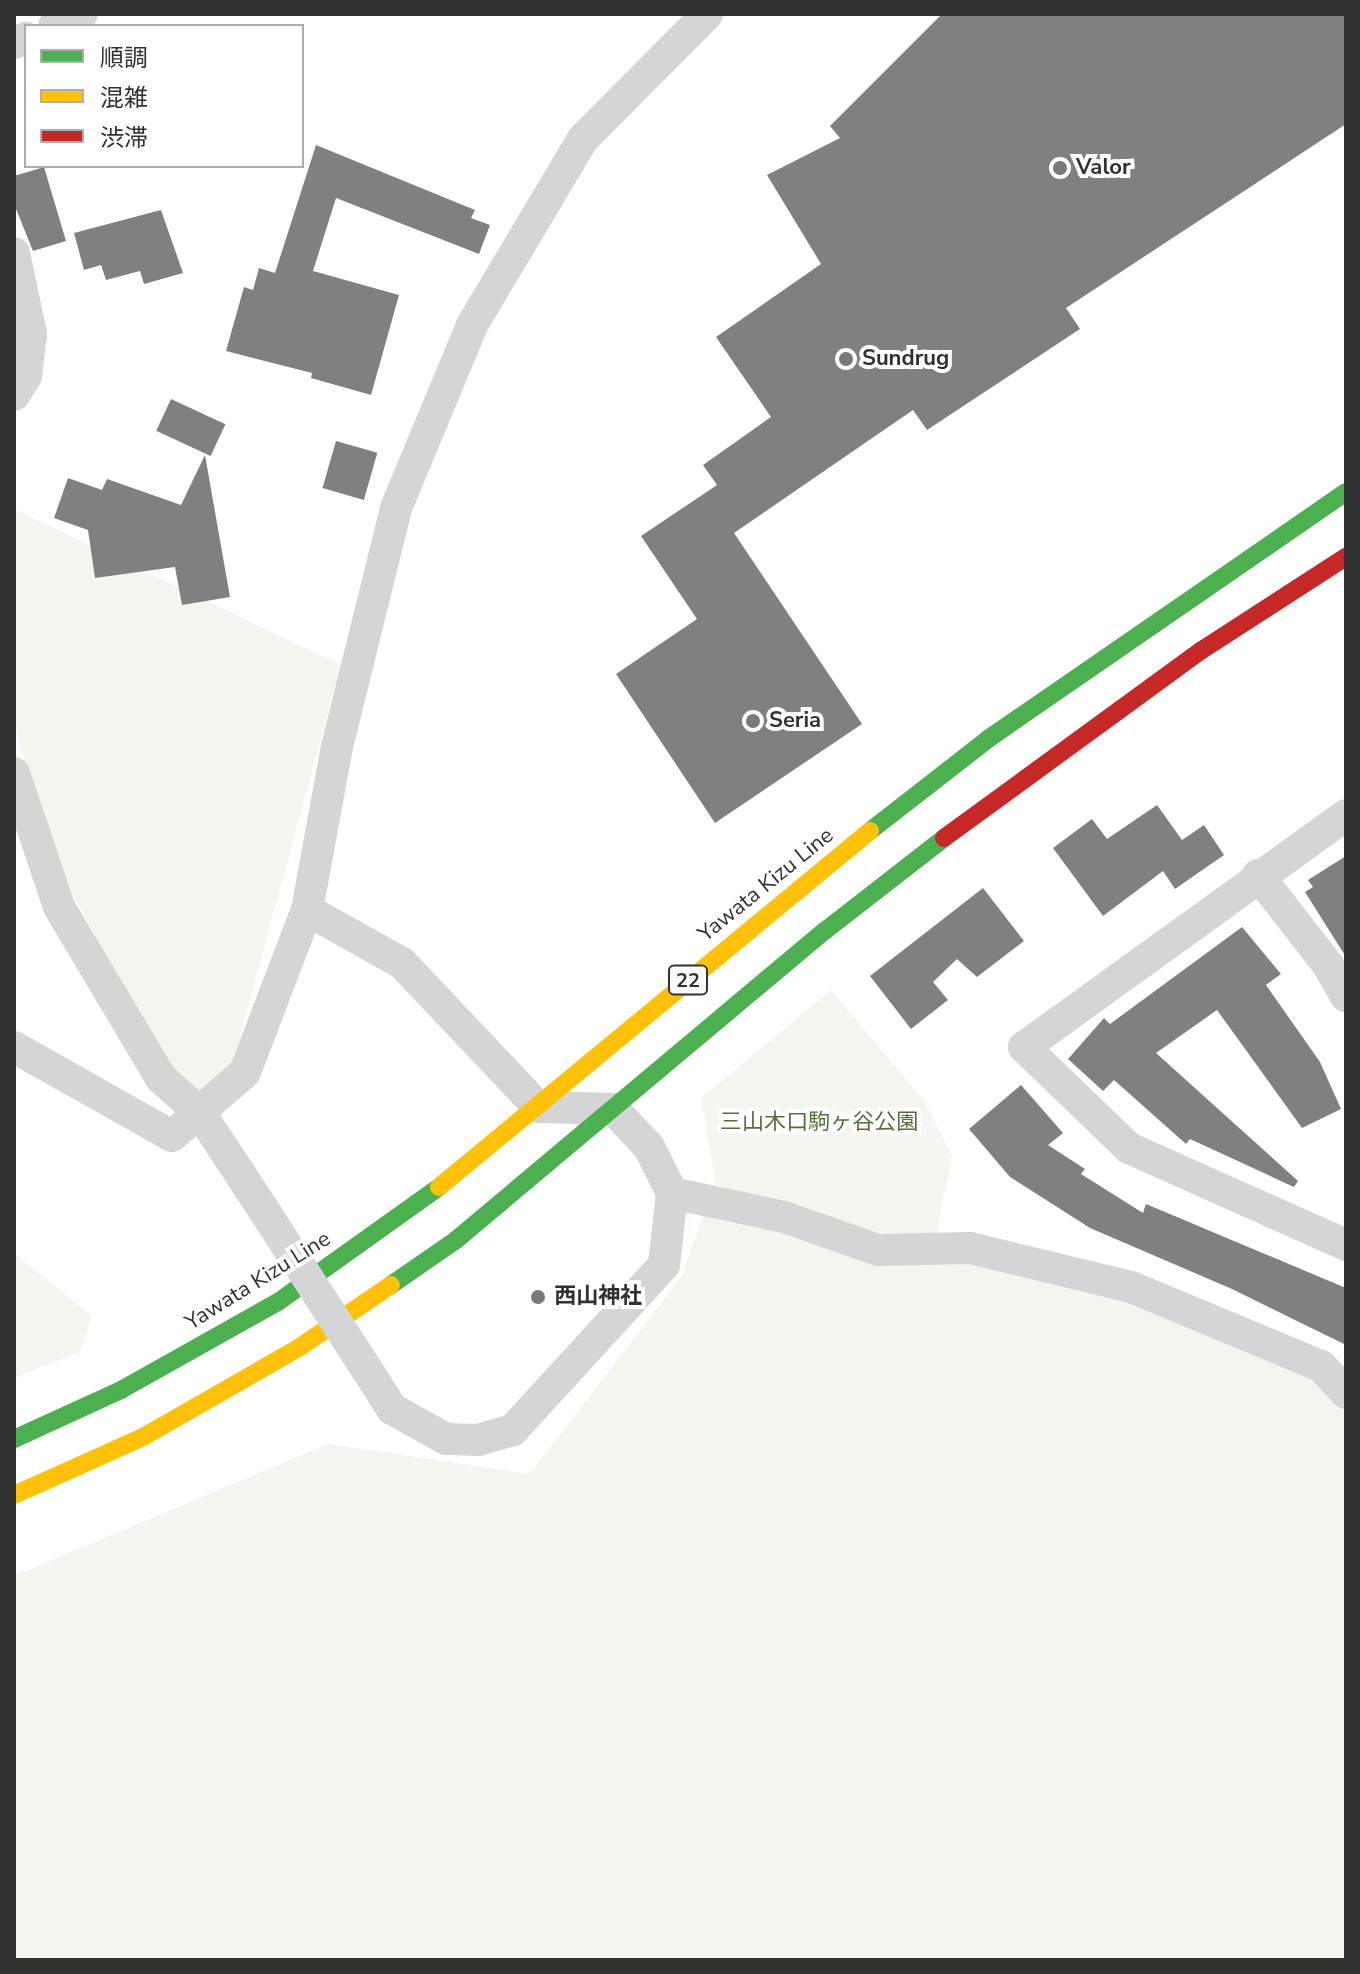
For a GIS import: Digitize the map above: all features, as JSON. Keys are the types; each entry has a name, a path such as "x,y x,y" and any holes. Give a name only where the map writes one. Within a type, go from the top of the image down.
{"main road":[{"name":"Yawata Kizu Line","path":"14,1439 121,1390 278,1302 425,1199 792,892 988,739 1346,492"},
{"name":"22","path":"14,1495 143,1437 300,1347 456,1240 826,930 1018,781 1202,650 1346,557"}],"street":[{"path":"59,24 82,14"},
{"path":"14,1047 172,1136 245,1072 307,910 337,747 396,508 472,325 583,139 707,14"},
{"path":"14,253 31,334 26,376 14,395"},
{"path":"14,773 59,907 161,1078 200,1113 392,1409 446,1439 478,1440 513,1430 664,1265 672,1193 649,1147 613,1109 538,1107 402,963 307,910"},
{"path":"1346,815 1258,875 1024,1047 1129,1148 1346,1245"},
{"path":"1258,875 1328,965 1346,996"},
{"path":"672,1193 784,1217 878,1250 970,1248 1131,1287 1321,1366 1346,1393"}],"green space":[{"path":"14,509 341,665 232,1065 191,1106 66,883 20,746 14,713"},
{"name":"三山木口駒ヶ谷公園","path":"831,990 924,1101 952,1156 935,1240 823,1225 716,1184 701,1098"},
{"path":"705,1209 969,1260 1131,1300 1314,1379 1346,1409 1346,1960 14,1960 14,1576 328,1444 530,1474 682,1276"},
{"path":"14,1253 92,1316 80,1352 14,1378"}],"building":[{"path":"942,14 1346,14 1346,124 1066,308 1080,329 927,430 913,410 734,533 862,724 715,823 616,674 697,619 641,536 717,485 703,465 771,417 716,337 821,264 767,175 840,138 830,126"},
{"path":"316,145 475,210 471,218 490,225 479,254 336,198 313,271 399,295 371,395 311,378 312,373 226,351 244,287 253,290 259,268 275,273"},
{"path":"44,168 66,241 33,251 14,204 14,176"},
{"path":"161,210 183,273 144,284 140,271 106,280 101,265 84,270 74,233"},
{"path":"171,399 225,424 211,456 156,431"},
{"path":"336,441 377,453 364,500 322,488"},
{"path":"205,455 230,597 182,605 175,567 95,578 88,530 54,518 68,478 102,490 107,479 181,505"},
{"path":"1157,805 1182,840 1204,825 1224,855 1175,889 1163,871 1103,916 1053,848 1092,819 1107,839"},
{"path":"1346,856 1346,957 1305,892 1313,887 1308,880"},
{"path":"983,888 1024,941 977,977 957,959 933,982 948,1000 911,1029 870,976"},
{"path":"1242,927 1281,974 1266,985 1320,1062 1341,1109 1302,1128 1217,1010 1156,1053 1298,1181 1294,1187 1190,1139 1186,1144 1114,1080 1103,1091 1068,1059 1104,1018 1110,1024"},
{"path":"1021,1085 1063,1133 1048,1145 1085,1169 1081,1174 1143,1213 1146,1204 1346,1288 1346,1345 1232,1289 1090,1228 1010,1177 969,1129"}],"traffic: fast":[{"path":"870,831 988,739 1346,492"},
{"path":"391,1285 456,1240 826,930 944,838"},
{"path":"14,1439 121,1390 278,1302 439,1187"}],"traffic: slow":[{"path":"439,1187 870,831"},
{"path":"14,1495 143,1437 300,1347 391,1285"}],"traffic: jam":[{"path":"944,838 1202,650 1346,557"}],"place":[{"name":"Valor","path":"1060,168"},
{"name":"Sundrug","path":"846,359"},
{"name":"Seria","path":"753,721"},
{"name":"西山神社","path":"538,1297"}]}
